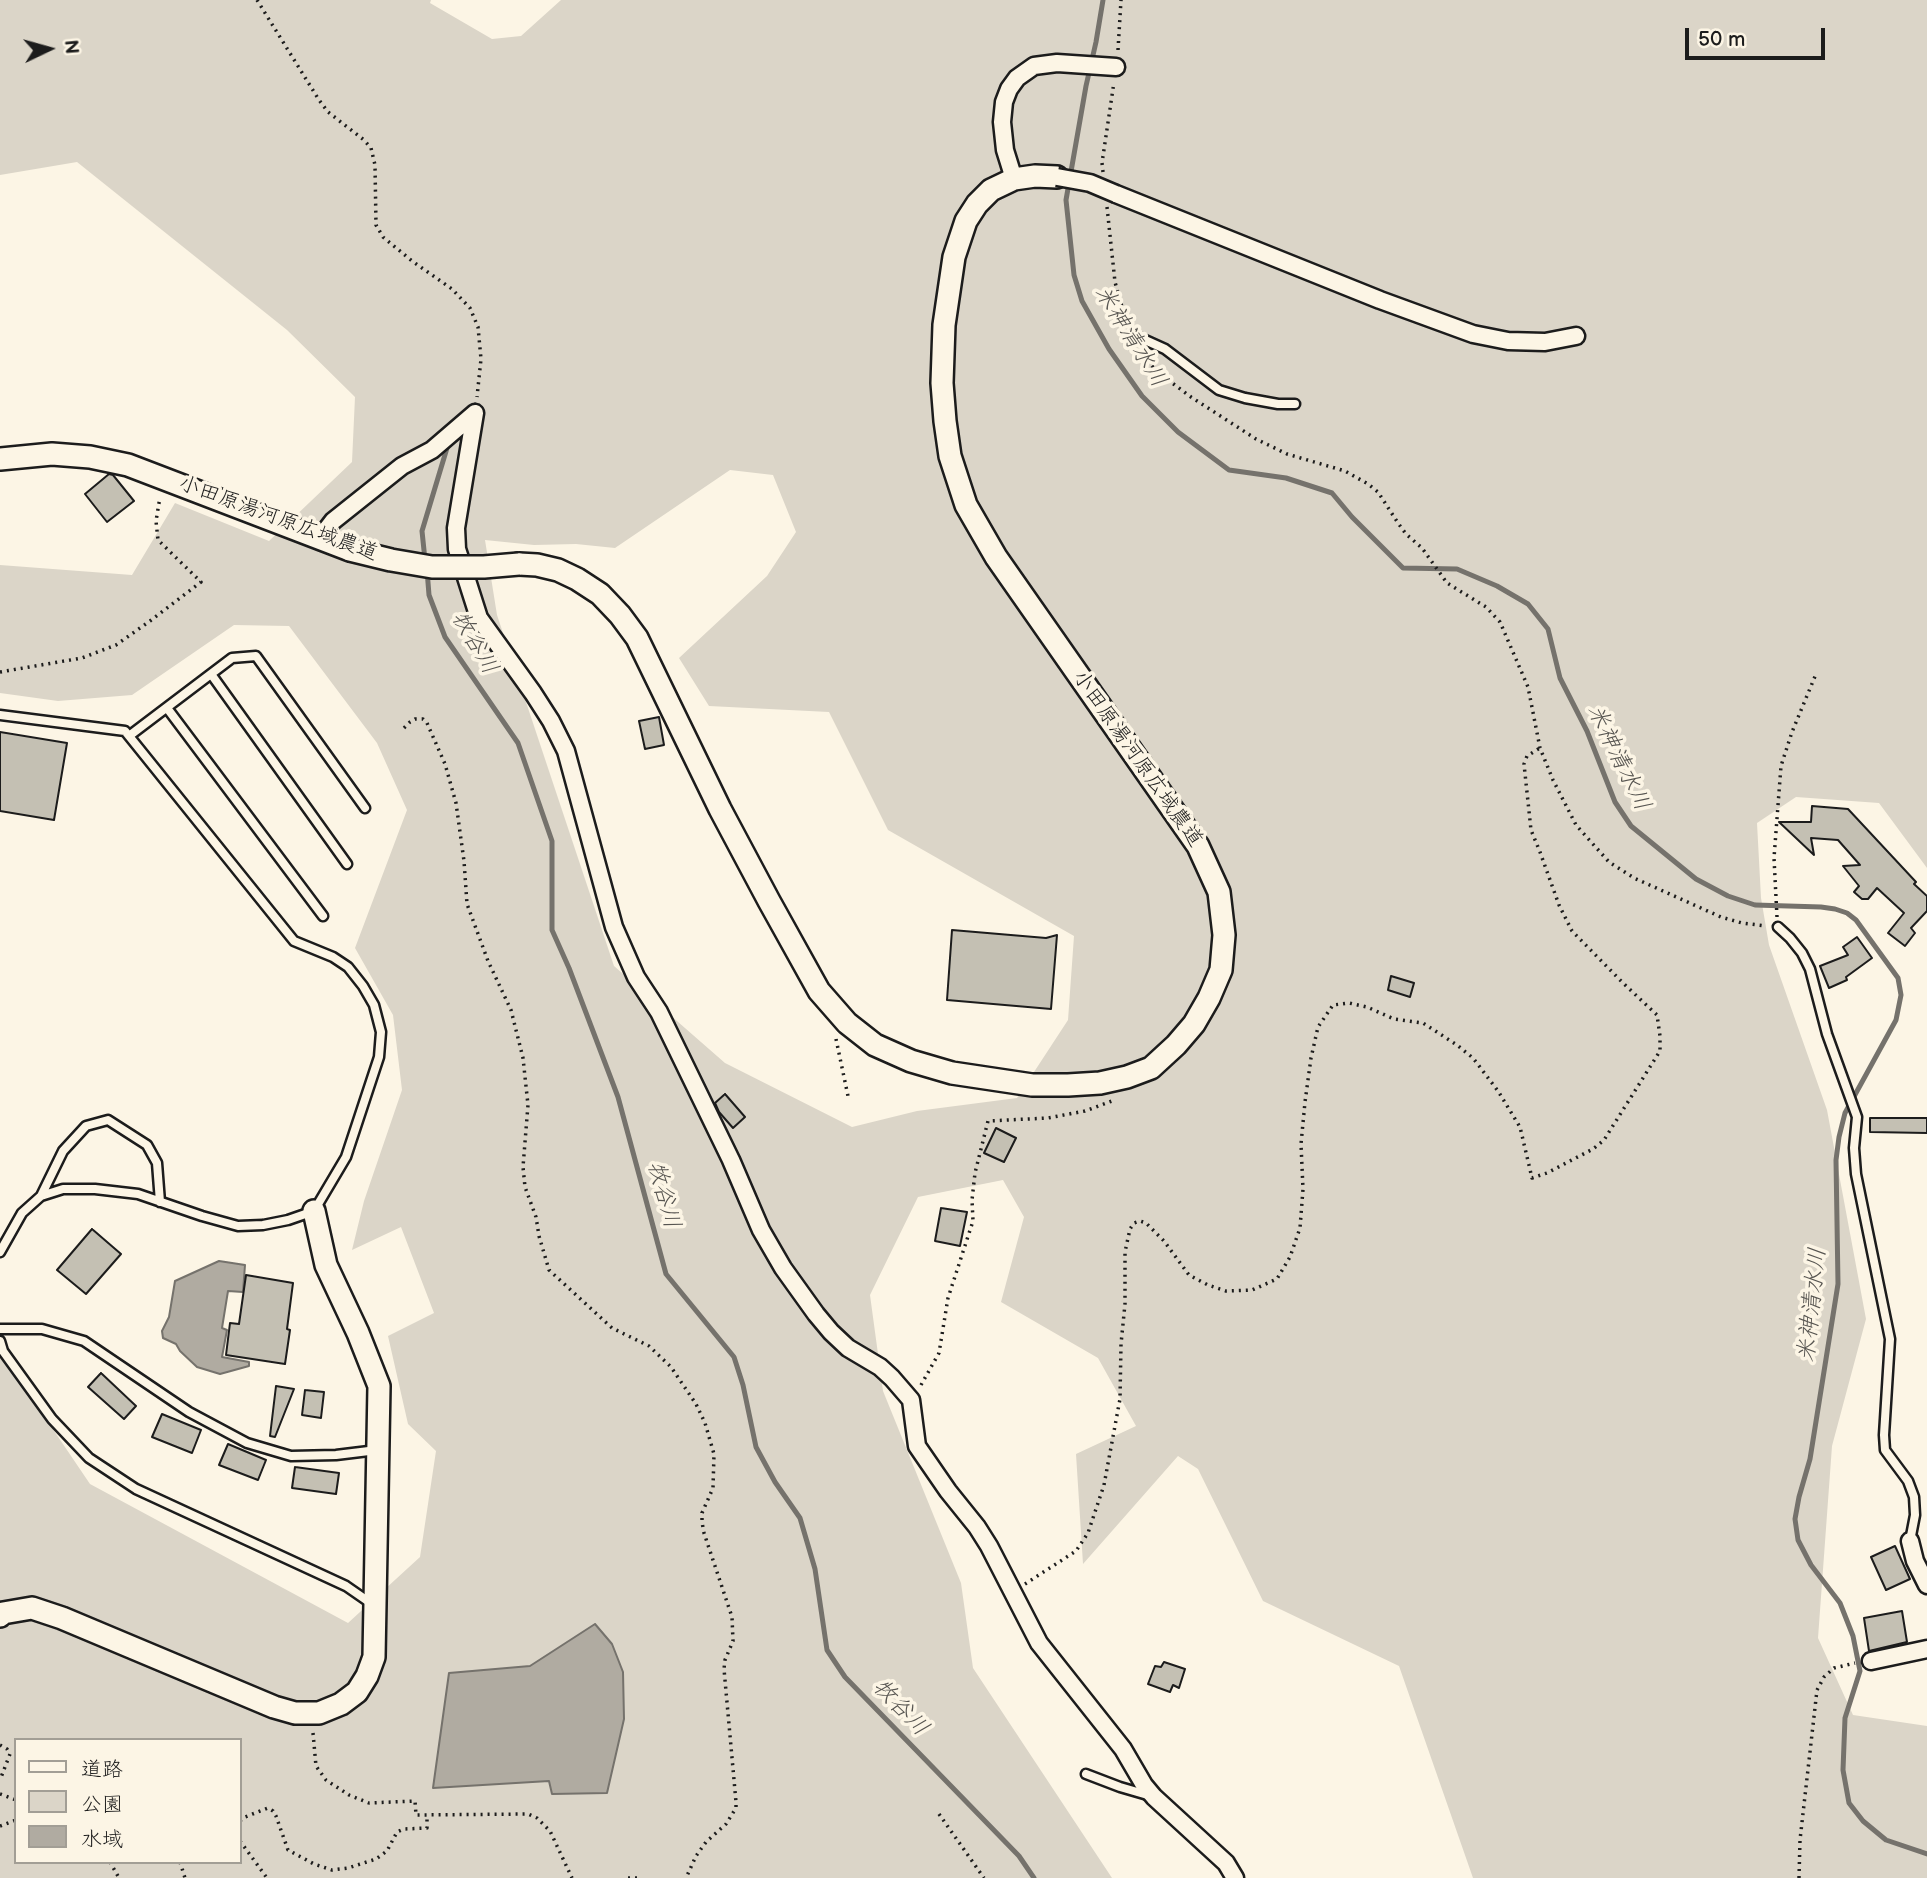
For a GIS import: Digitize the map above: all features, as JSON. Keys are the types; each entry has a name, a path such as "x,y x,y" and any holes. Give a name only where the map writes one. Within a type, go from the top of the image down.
{"street":[{"path":"1014,179 1005,150 1002,122 1004,102 1017,78 1028,69 1057,63 1112,66"},
{"name":"小田原湯河原広域農道","path":"0,459 52,454 90,457 128,465 350,550 432,567 537,565 558,570 577,579 600,594 637,638 720,809 769,901 819,991 842,1018 875,1045 952,1073 1032,1086 1100,1083 1151,1068 1177,1045 1194,1024 1209,999 1221,970 1224,935 1219,892 1198,846 996,556 966,505 950,456 942,383 944,325 954,257 966,221 977,204 991,190 1014,179 1057,177 1090,183 1112,200 1473,334 1508,341 1545,342 1576,335"},
{"path":"320,538 333,521 402,466 432,450 475,413"},
{"path":"475,413 456,528 457,549 479,618 533,693 566,751 607,908 629,961 659,1012 731,1160 761,1230 783,1268 831,1332 848,1348 880,1367 911,1400 917,1446 989,1546 1039,1643 1123,1749 1154,1797 1226,1863 1235,1878"},
{"path":"0,1616 3,1613 32,1608 52,1614 274,1707 295,1713 319,1713 341,1704 356,1692 367,1676 374,1657 379,1386 326,1265 314,1211"},
{"path":"1910,1541 1915,1561 1927,1585"},
{"path":"1871,1661 1927,1649"}],"lane":[{"path":"1134,335 1165,349 1219,390 1245,398 1296,404"},
{"path":"129,736 233,658 256,656 365,808"},
{"path":"211,674 347,864"},
{"path":"167,708 323,916"},
{"path":"0,715 125,731 294,941 333,957 348,967 374,1005 381,1032 379,1057 346,1157 314,1211 264,1226 238,1226 138,1194 95,1189 63,1189 41,1196"},
{"path":"1777,923 1802,953 1810,969 1826,1034 1857,1117 1854,1148 1856,1174 1889,1339 1885,1450 1908,1481 1914,1497 1915,1515 1910,1541"},
{"path":"0,1252 22,1213 41,1196 63,1151 86,1126 108,1120 147,1145 157,1163 160,1202"},
{"path":"0,1329 42,1329 83,1341 189,1412 247,1443 290,1456 379,1450"},
{"path":"0,1341 3,1351 52,1419 89,1458 136,1489 346,1586 375,1605"},
{"path":"1086,1773 1154,1797"}],"path":[{"path":"257,0 328,112 371,148 375,165 376,225 383,237 452,289 470,307 478,327 481,359 475,413"},
{"path":"1103,174 1112,66 1121,0"},
{"path":"1112,200 1115,282 1121,304 1141,351 1156,370 1191,397 1256,439 1287,454 1345,471 1368,484 1378,492 1406,534 1422,548 1442,577 1453,588 1486,607 1500,622 1528,687 1540,748 1553,780 1576,825 1609,862 1634,878 1721,917 1742,923 1777,923 1774,858 1781,766 1815,674"},
{"path":"0,672 82,659 116,645 201,582 158,540 156,521 160,497 167,479"},
{"path":"404,728 415,719 423,719 427,723 445,764 456,803 467,904 488,961 511,1010 523,1058 528,1105 523,1167 525,1187 550,1270 612,1328 659,1353 696,1404 714,1454 713,1488 702,1513 704,1533 732,1617 733,1641 724,1669 736,1808 726,1824 706,1842 696,1856 687,1878"},
{"path":"1012,1593 1076,1551 1088,1533 1104,1485 1120,1399 1125,1252 1134,1223 1146,1223 1164,1241 1189,1275 1226,1291 1252,1290 1277,1279 1290,1257 1300,1228 1303,1189 1301,1144 1305,1102 1318,1027 1333,1005 1349,1003 1367,1007 1394,1019 1423,1023 1473,1058 1520,1126 1532,1178 1593,1149 1604,1140 1660,1051 1657,1015 1572,932 1559,905 1531,830 1524,764 1527,756 1540,748"},
{"path":"842,1018 835,1031 848,1096"},
{"path":"911,1400 939,1353 948,1298 972,1221 975,1173 988,1121 1048,1118 1085,1111 1111,1102 1120,1095"},
{"path":"1799,1878 1800,1840 1817,1690 1824,1677 1834,1668 1847,1664"},
{"path":"312,1713 316,1766 326,1780 349,1795 369,1803 415,1801 416,1815 528,1814 537,1818 550,1831 572,1878"},
{"path":"0,1745 10,1754 0,1780"},
{"path":"242,1819 268,1808 276,1816 288,1850 314,1864 338,1870 376,1859 387,1851 397,1832 427,1828 427,1815"},
{"path":"939,1814 984,1878"},
{"path":"242,1844 267,1878"},
{"path":"628,1878 642,1878"}],"green space":[{"path":"0,0 431,0 430,3 492,39 521,36 561,0 1927,0 1927,868 1879,803 1796,797 1757,823 1761,898 1769,945 1827,1110 1866,1319 1832,1446 1818,1638 1853,1715 1927,1726 1927,1878 1473,1878 1399,1666 1263,1601 1198,1469 1178,1456 1083,1564 1076,1454 1136,1426 1098,1358 1001,1302 1024,1217 1003,1180 918,1197 870,1295 883,1391 961,1583 973,1668 1112,1878 0,1878 0,1351 90,1484 348,1623 420,1557 436,1451 408,1424 388,1336 434,1313 401,1227 352,1250 364,1201 402,1090 393,1015 355,948 407,810 377,743 289,626 234,625 132,695 58,701 0,693 0,565 132,575 175,503 269,541 352,462 355,397 287,330 77,162 0,175","holes":["730,470 773,475 796,532 767,576 679,658 709,706 829,712 888,830 1074,936 1068,1020 1017,1098 917,1111 852,1127 725,1063 614,966 497,615 485,540 615,548"]}],"water":[{"path":"219,1261 245,1265 243,1292 228,1291 222,1328 227,1330 222,1357 249,1362 249,1366 220,1374 197,1367 176,1344 163,1338 162,1331 169,1317 175,1281"},
{"path":"595,1624 612,1644 623,1672 624,1719 607,1793 552,1794 549,1781 433,1788 449,1673 530,1666"}],"building":[{"path":"109,474 113,475 134,501 107,522 85,494"},
{"path":"659,717 664,745 645,749 639,721"},
{"path":"0,732 67,743 54,820 0,811"},
{"path":"1812,806 1848,809 1927,896 1927,911 1911,928 1915,933 1905,946 1888,933 1904,913 1877,888 1868,899 1862,899 1854,892 1859,886 1843,866 1860,865 1838,840 1811,838 1814,855 1779,822 1811,822"},
{"path":"952,930 1046,938 1057,935 1051,1009 947,1000"},
{"path":"1857,937 1872,958 1846,977 1847,980 1829,988 1820,966 1848,955 1843,947"},
{"path":"1391,976 1414,983 1410,997 1388,990"},
{"path":"725,1094 745,1117 733,1128 715,1103"},
{"path":"1870,1118 1927,1118 1927,1133 1870,1132"},
{"path":"996,1128 1016,1138 1004,1162 984,1153"},
{"path":"941,1208 967,1212 960,1246 935,1241"},
{"path":"92,1229 121,1254 86,1294 57,1270"},
{"path":"246,1275 293,1283 285,1364 226,1355 230,1323 239,1324"},
{"path":"101,1373 136,1406 124,1419 88,1387"},
{"path":"276,1386 294,1389 275,1437 270,1436"},
{"path":"305,1390 324,1392 321,1418 302,1415"},
{"path":"162,1414 201,1430 192,1453 152,1437"},
{"path":"228,1444 266,1460 258,1480 219,1465"},
{"path":"295,1467 339,1473 336,1494 292,1488"},
{"path":"1895,1546 1910,1579 1886,1590 1871,1557"},
{"path":"1902,1611 1907,1642 1869,1651 1864,1618"},
{"path":"1164,1662 1185,1669 1179,1688 1173,1685 1170,1692 1148,1684 1155,1666 1161,1667"}],"waterway":[{"name":"米神清水川","path":"1103,0 1066,200 1074,275 1082,301 1109,349 1142,396 1178,432 1229,470 1286,478 1332,493 1403,568 1457,569 1497,586 1528,604 1548,629 1560,678 1587,731 1615,802 1631,826 1696,879 1728,896 1755,905 1821,907 1847,913 1856,920 1898,978 1901,995 1896,1020 1845,1113 1839,1137 1836,1160 1838,1284 1810,1459 1795,1519 1798,1540 1811,1565 1840,1603 1853,1636 1860,1671 1845,1718 1843,1770 1849,1803 1863,1821 1886,1840 1927,1854"},
{"name":"牧谷川","path":"425,560 422,531 447,448"},
{"name":"牧谷川","path":"427,570 429,595 445,637 518,743 552,841 552,930 618,1097 666,1274 734,1357 756,1447 775,1482 800,1518 815,1569 827,1650 845,1677 1019,1856 1034,1878"}]}
